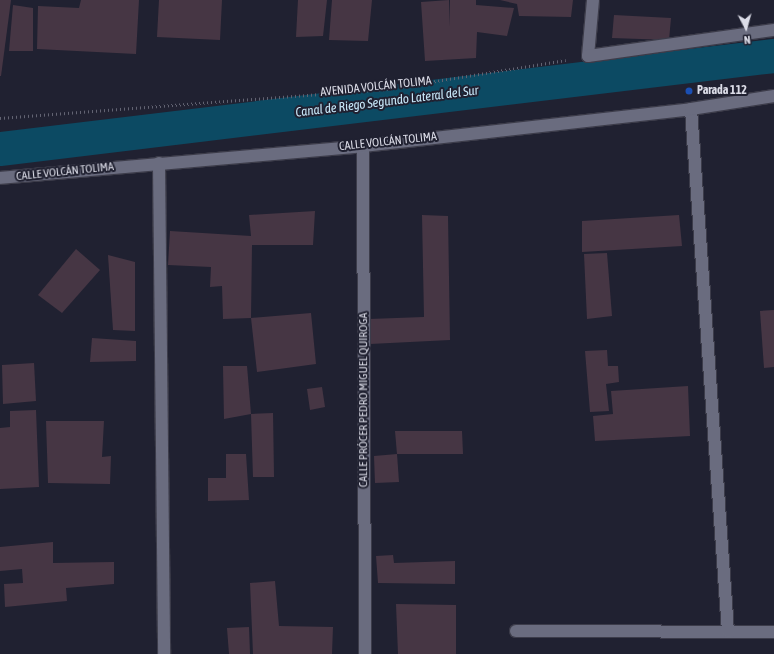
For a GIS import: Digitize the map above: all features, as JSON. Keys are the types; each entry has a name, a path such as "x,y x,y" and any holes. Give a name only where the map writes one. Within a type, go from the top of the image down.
{"street":[{"path":"593,0 588,56 774,30"},
{"name":"CALLE VOLCÁN TOLIMA","path":"0,178 363,146 691,109 774,96"},
{"path":"691,109 728,632"},
{"name":"CALLE PRÓCER PEDRO MIGUEL QUIROGA","path":"363,146 365,654"},
{"path":"159,163 164,654"},
{"path":"516,632 774,632"}],"path":[{"name":"AVENIDA VOLCÁN TOLIMA","path":"0,118 387,89 588,56"}],"building":[{"path":"0,0 11,0 1,76 0,76"},
{"path":"81,0 139,0 136,54 37,49 38,6 79,8"},
{"path":"159,0 222,0 220,40 157,37"},
{"path":"298,0 327,0 323,36 296,37"},
{"path":"332,0 372,0 368,41 329,40"},
{"path":"449,0 450,27 450,0 476,0 476,5 514,8 507,36 477,32 476,58 425,61 421,2"},
{"path":"500,0 573,0 571,17 519,16 517,4"},
{"path":"13,5 33,8 33,51 9,51"},
{"path":"614,15 671,18 669,40 612,38"},
{"path":"315,211 313,245 252,245 251,318 223,319 222,286 210,287 211,267 168,265 170,231 251,236 249,215"},
{"path":"422,215 448,216 450,340 370,344 369,319 424,317"},
{"path":"679,215 682,246 582,252 582,221"},
{"path":"76,249 100,270 62,313 38,295"},
{"path":"607,253 612,316 587,319 584,254"},
{"path":"108,255 135,262 135,331 113,330"},
{"path":"774,310 774,367 764,368 760,311"},
{"path":"311,313 316,364 257,372 251,318"},
{"path":"92,338 136,341 136,361 90,362"},
{"path":"607,350 608,366 618,366 619,382 606,384 609,411 590,412 585,351"},
{"path":"34,363 36,401 3,404 2,365"},
{"path":"223,366 247,366 251,414 224,419"},
{"path":"688,386 690,436 595,441 593,416 613,414 611,391"},
{"path":"322,387 325,407 310,410 307,389"},
{"path":"36,410 39,487 0,489 0,428 10,427 10,411"},
{"path":"273,413 274,477 253,477 251,414"},
{"path":"46,421 104,421 102,457 111,456 110,484 48,483"},
{"path":"395,431 462,431 463,454 397,454"},
{"path":"226,454 246,454 249,500 208,501 208,478 226,478"},
{"path":"397,454 399,482 375,483 374,456"},
{"path":"53,542 53,563 114,562 114,584 66,588 67,601 5,607 4,584 23,583 22,569 0,571 0,547"},
{"path":"393,555 394,563 455,561 455,584 378,583 376,556"},
{"path":"275,581 279,626 333,627 332,654 253,654 250,583"},
{"path":"396,604 456,605 456,654 398,654"},
{"path":"249,627 250,654 229,654 227,628"}],"waterway":[{"name":"Canal de Riego Segundo Lateral del Sur","path":"0,149 774,56"}],"place":[{"name":"Parada 112","path":"689,91"}]}
